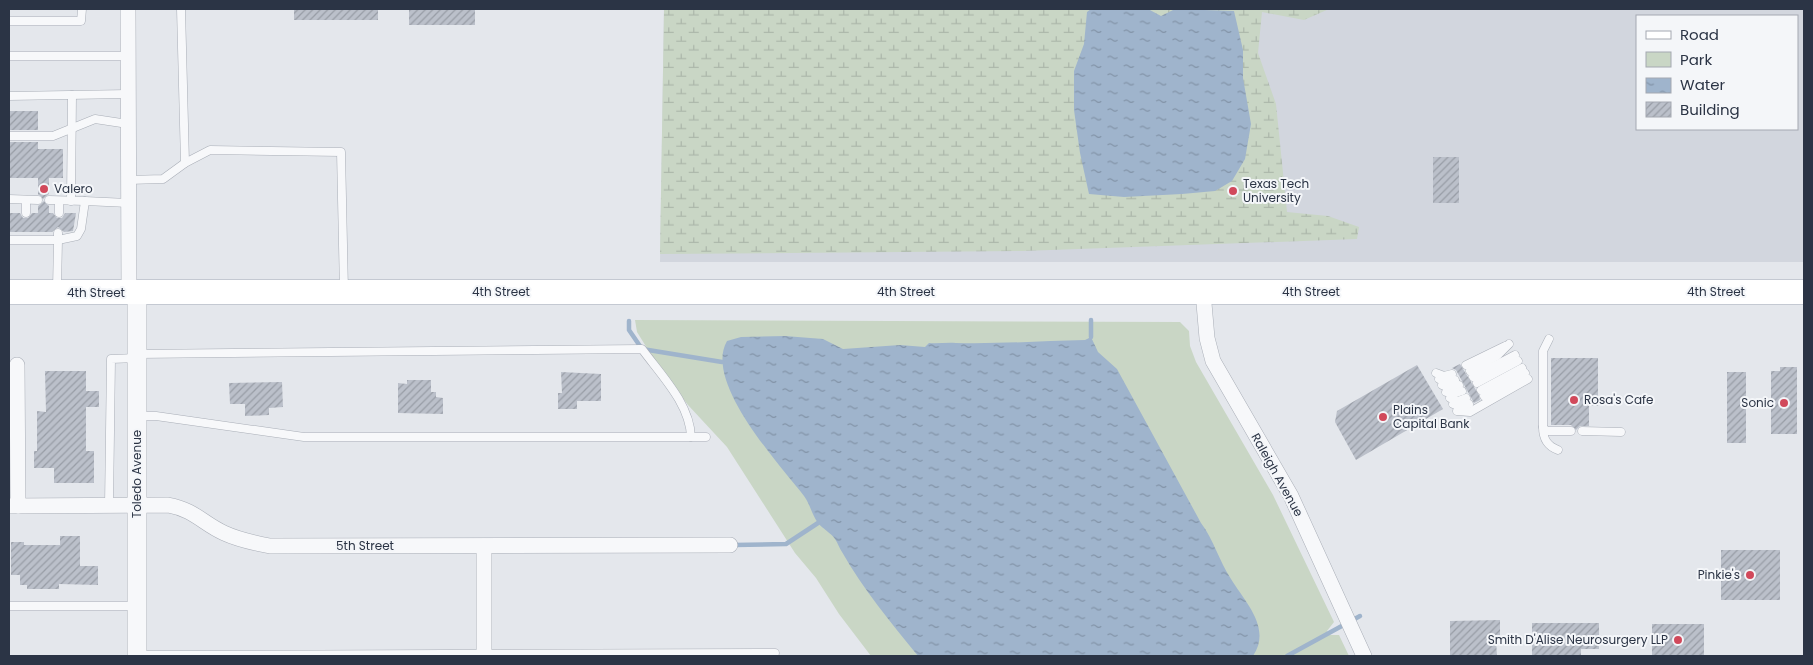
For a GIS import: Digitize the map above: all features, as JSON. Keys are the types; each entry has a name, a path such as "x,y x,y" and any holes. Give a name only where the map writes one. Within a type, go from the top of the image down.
{"main road":[{"name":"4th Street","path":"9,292 1804,292"}],"street":[{"name":"Toledo Avenue","path":"128,9 128,203 137,356 137,656"},
{"name":"Raleigh Avenue","path":"1203,292 1207,338 1213,361 1291,496 1364,656"},
{"path":"13,506 17,365"},
{"name":"5th Street","path":"13,506 168,505 184,508 222,532 250,543 270,546 730,545"},
{"path":"484,546 484,655"}],"lane":[{"path":"9,21 81,21 82,9"},
{"path":"181,9 185,163"},
{"path":"9,56 128,56"},
{"path":"9,96 128,94"},
{"path":"71,201 72,95"},
{"path":"9,136 53,136 95,119 128,124"},
{"path":"128,180 163,179 185,163 210,150 341,152 344,292"},
{"path":"9,200 38,200"},
{"path":"26,200 26,213"},
{"path":"49,200 128,203"},
{"path":"58,213 59,201"},
{"path":"9,240 26,236 77,236 81,229 85,202"},
{"path":"57,292 58,236"},
{"path":"1549,339 1543,351 1543,427 1544,439 1558,450"},
{"path":"1475,380 1509,344"},
{"path":"109,505 111,359 137,356 642,349 682,404 688,416 691,437"},
{"path":"1475,380 1521,367"},
{"path":"1475,380 1521,367"},
{"path":"1446,392 1470,412 1521,367"},
{"path":"1446,392 1447,382 1461,389"},
{"path":"1446,392 1462,407 1461,389"},
{"path":"1446,392 1453,394 1461,389"},
{"path":"137,416 156,416 304,437 706,437"},
{"path":"1543,427 1546,431 1571,432"},
{"path":"1582,432 1621,432"},
{"path":"9,606 138,606"},
{"path":"137,656 775,653"}],"shaded area":[{"name":"Texas Tech University","path":"664,9 1804,9 1804,262 660,262"}],"green space":[{"path":"664,9 1329,9 1304,20 1262,12 1258,53 1276,104 1287,212 1328,216 1359,227 1357,239 1023,251 660,254"},
{"path":"635,320 1180,322 1189,331 1190,346 1196,362 1273,495 1334,622 1327,631 1328,635 1339,635 1349,656 871,656 839,614 816,578 795,553 727,447 688,405 660,369 637,332"}],"water":[{"path":"1091,9 1148,9 1161,16 1175,9 1234,11 1243,50 1243,78 1251,124 1245,159 1232,181 1215,191 1182,194 1124,197 1089,194 1080,153 1074,110 1074,71 1084,44 1087,12"},
{"path":"785,336 823,339 843,349 900,345 925,347 929,343 1085,340 1091,337 1098,352 1117,369 1227,572 1249,606 1258,625 1260,635 1258,646 1253,656 918,656 868,592 850,566 835,539 818,523 804,496 763,444 734,400 726,378 722,358 727,341 741,337"}],"building":[{"path":"294,9 378,9 378,20 294,20"},
{"path":"409,9 475,9 475,25 409,25"},
{"path":"9,111 38,111 38,130 9,130"},
{"path":"9,142 38,142 38,149 63,149 63,178 49,178 49,194 43,199 38,194 38,178 9,178"},
{"path":"1433,157 1459,157 1459,203 1433,203"},
{"path":"44,201 49,206 49,213 53,213 57,218 62,218 65,213 76,213 73,231 64,232 58,227 52,232 10,232 10,213 20,213 23,218 28,218 32,213 38,213 38,206"},
{"name":"Rosa's Cafe","path":"1551,358 1598,358 1598,406 1589,406 1589,426 1580,426 1576,430 1571,425 1551,425"},
{"path":"1460,364 1479,395 1480,400 1474,403 1456,370 1452,368"},
{"name":"Plains Capital Bank","path":"1417,365 1443,409 1356,460 1335,422 1337,411"},
{"name":"Sonic","path":"1780,367 1797,367 1797,434 1771,434 1771,371 1780,371"},
{"path":"45,371 86,371 86,391 99,391 99,407 86,407 86,451 94,451 94,483 54,483 54,468 34,468 34,451 37,451 37,411 46,412"},
{"path":"561,372 601,374 601,401 577,401 577,409 558,409 558,393 562,393"},
{"name":"Sonic","path":"1727,372 1746,372 1746,443 1727,443"},
{"path":"407,380 431,380 431,392 436,392 436,397 443,398 443,414 398,413 398,383 407,384"},
{"path":"282,382 283,407 269,408 269,415 245,416 245,404 230,404 229,383"},
{"path":"60,536 80,536 80,566 98,566 98,585 59,584 59,589 27,589 27,585 20,585 20,575 11,575 11,542 24,542 24,545 60,545"},
{"name":"Pinkie's","path":"1721,550 1780,550 1780,600 1721,600"},
{"path":"1500,620 1500,640 1496,640 1497,656 1450,656 1450,621"},
{"path":"1532,623 1599,623 1599,649 1581,649 1581,656 1532,656"},
{"name":"Smith D'Alise Neurosurgery LLP","path":"1652,624 1704,624 1704,656 1652,656"}],"waterway":[{"path":"1091,320 1091,337"},
{"path":"629,321 629,330 642,349 722,362"},
{"path":"734,545 786,544 818,523"},
{"path":"1287,656 1360,616"}],"place":[{"name":"Valero","path":"44,189"},
{"name":"Texas Tech University","path":"1233,191"},
{"name":"Rosa's Cafe","path":"1574,400"},
{"name":"Sonic","path":"1784,403"},
{"name":"Plains Capital Bank","path":"1383,417"},
{"name":"Pinkie's","path":"1750,575"},
{"name":"Smith D'Alise Neurosurgery LLP","path":"1678,640"}]}
